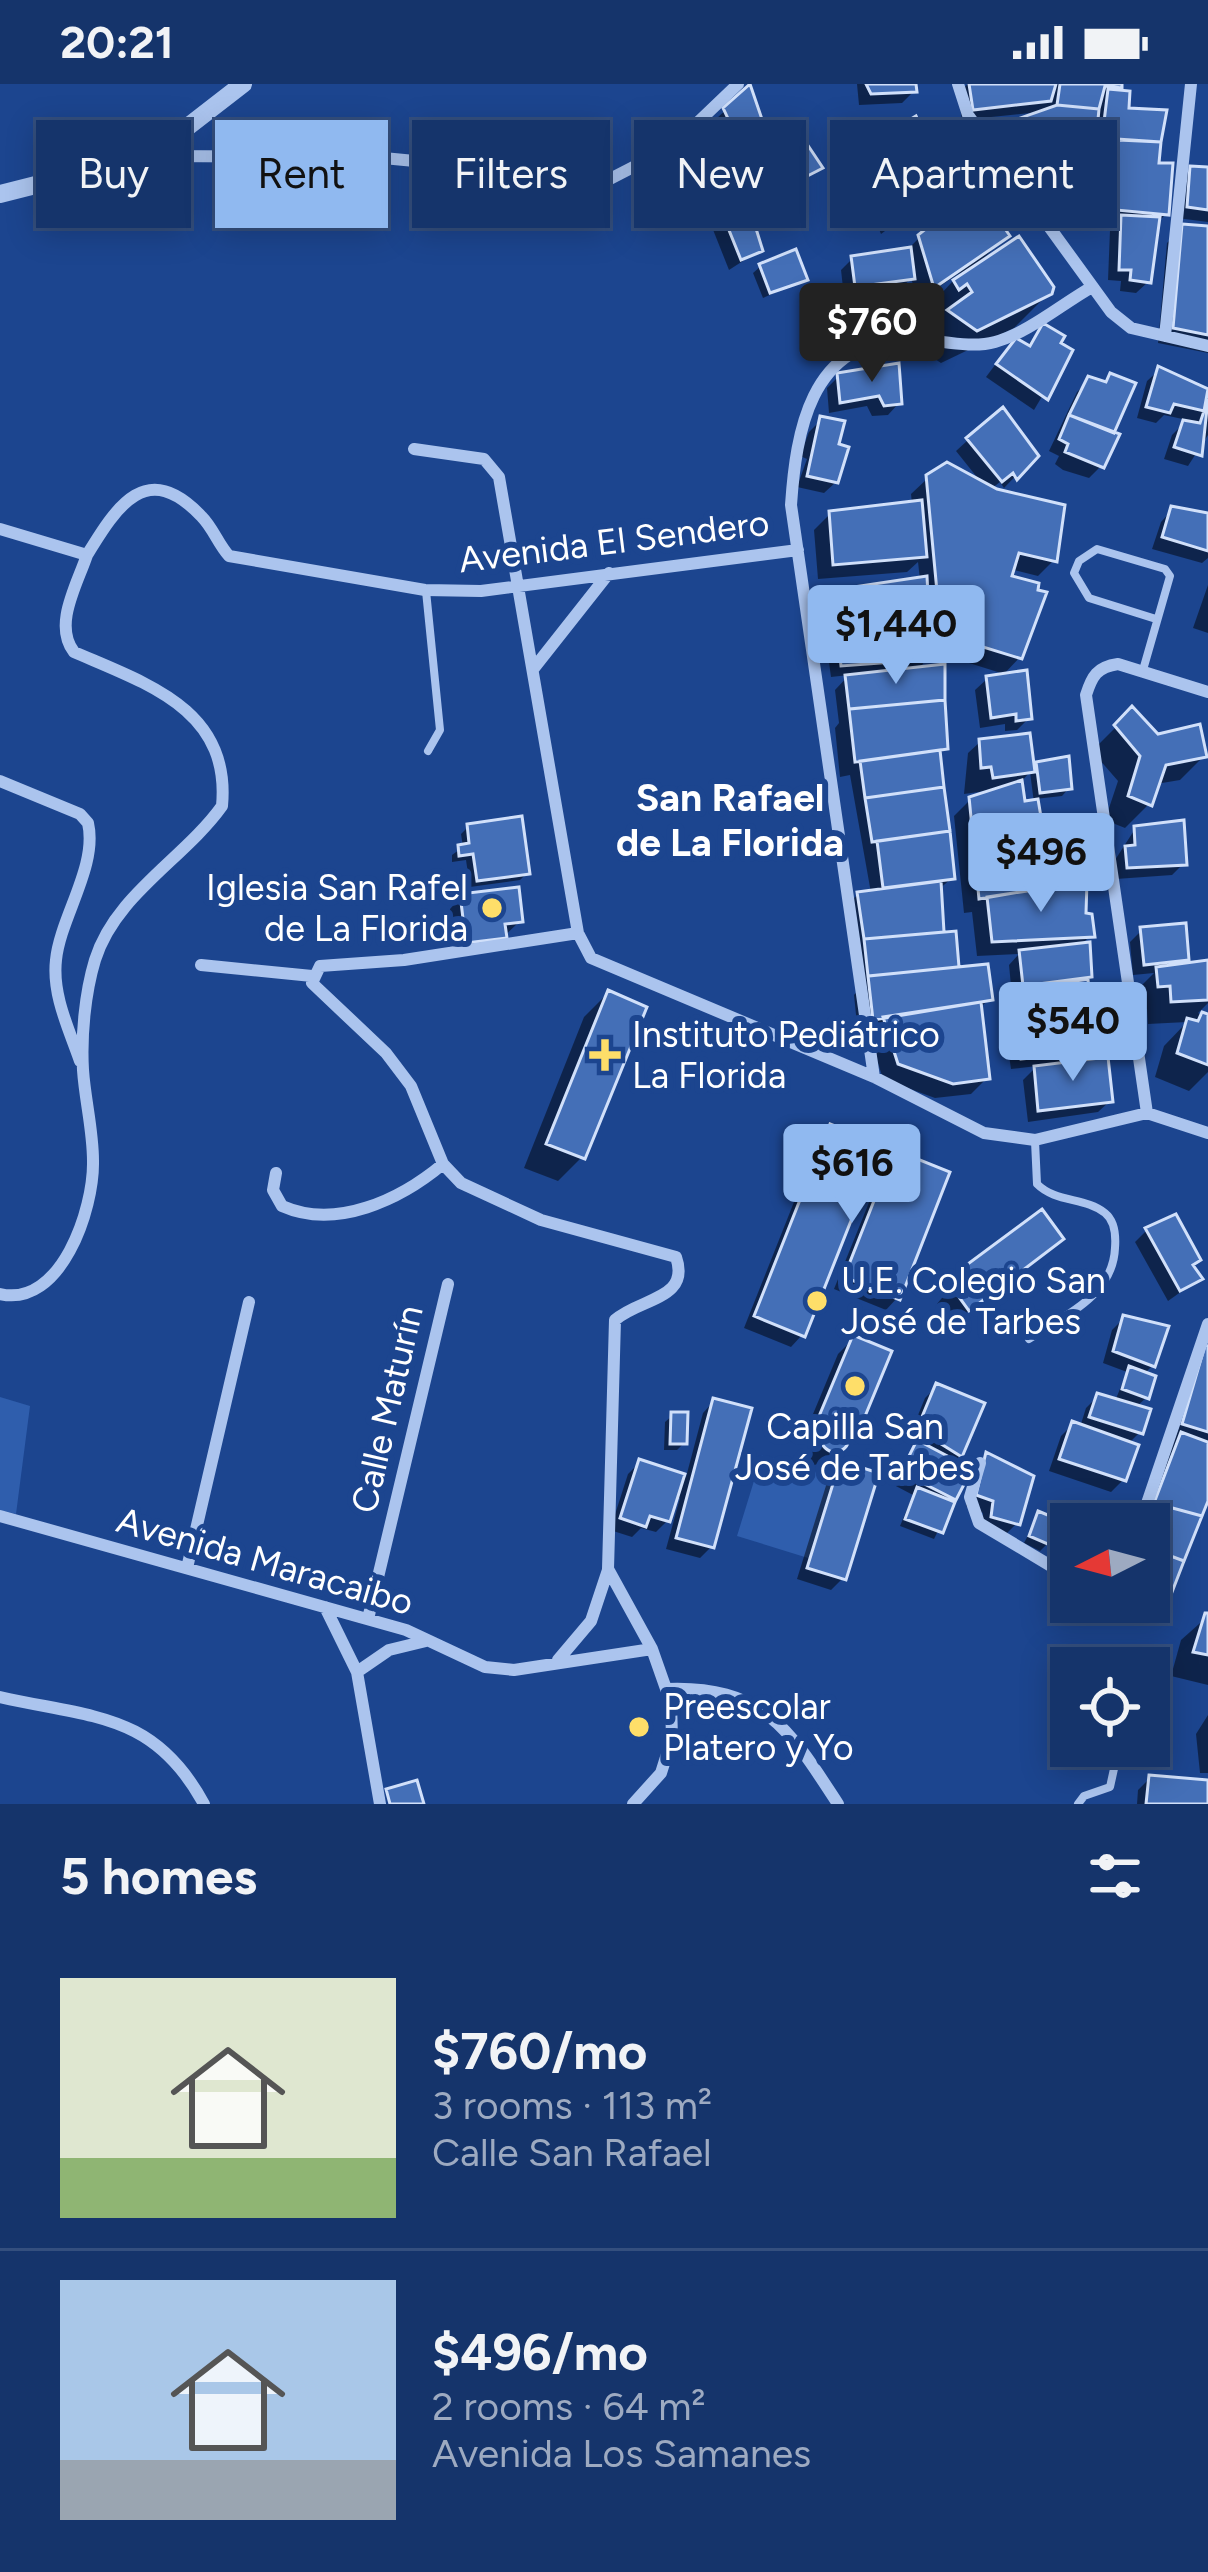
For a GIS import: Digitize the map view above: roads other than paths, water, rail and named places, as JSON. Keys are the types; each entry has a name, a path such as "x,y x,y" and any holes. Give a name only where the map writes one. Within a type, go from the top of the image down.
{"street":[{"path":"191,125 243,84"},
{"path":"191,156 373,157 498,169 576,185 608,180 672,147 738,84"},
{"path":"958,84 968,115 1121,321 1208,346"},
{"path":"1166,336 1191,84"},
{"path":"0,194 36,185"},
{"path":"874,1077 791,505 795,448 823,376 868,345 899,338 999,341 1092,287"},
{"path":"414,449 467,454 494,467 534,668 578,933 591,958 874,1077 984,1133 1035,1140 1147,1113 1208,1132"},
{"name":"Avenida El Sendero","path":"87,554 116,508 142,490 172,494 204,519 229,556 425,590 517,587 798,550"},
{"path":"0,529 87,554 64,625 65,640 74,652 141,679 185,710 218,752 224,785 222,806 208,826 109,930 95,959 83,1067 94,1164 89,1199 73,1240 43,1286 25,1296 0,1294"},
{"path":"534,668 610,572"},
{"path":"1147,1113 1086,695 1091,676 1103,666 1143,670 1208,692"},
{"path":"0,781 80,814 88,823 88,845 55,966 57,992 83,1067"},
{"path":"555,1662 591,1621 608,1569 615,1320 673,1291 679,1279 676,1257 541,1220 461,1183 443,1163 411,1086 386,1052 315,992 312,976 320,966 404,960 578,933"},
{"path":"201,964 312,976"},
{"path":"276,1173 273,1190 282,1206 323,1217 372,1205 443,1163"},
{"name":"Calle Maturín","path":"368,1619 448,1284"},
{"path":"187,1568 249,1302"},
{"path":"1147,1503 1208,1324"},
{"path":"980,1463 970,1497 979,1523 1050,1565"},
{"name":"Avenida Maracaibo","path":"0,1516 368,1619 485,1667 514,1670 652,1649"},
{"path":"608,1569 652,1649 666,1689 672,1738 650,1790 633,1804"},
{"path":"325,1606 357,1672 380,1804"},
{"path":"357,1672 389,1651 428,1641"},
{"path":"666,1689 726,1694 773,1713 838,1804"},
{"path":"0,1697 146,1733 177,1761 204,1804"}],"lane":[{"path":"1143,670 1170,586 1166,569 1097,549 1079,560 1074,573 1089,598 1156,619"},
{"path":"425,590 440,730 428,751"},
{"path":"1029,1339 1095,1295 1114,1259 1115,1238 1112,1221 1102,1210 1048,1195 1037,1184 1035,1140"},
{"path":"1078,1804 1110,1786 1114,1767"}],"place":[{"name":"Iglesia San Rafel de La Florida","path":"492,908"},
{"name":"Instituto Pediátrico La Florida","path":"605,1055"},
{"name":"U.E. Colegio San José de Tarbes","path":"817,1301"},
{"name":"Capilla San José de Tarbes","path":"855,1386"},
{"name":"Preescolar Platero y Yo","path":"639,1727"}],"district":[{"name":"San Rafael de La Florida","path":"730,820"}]}
